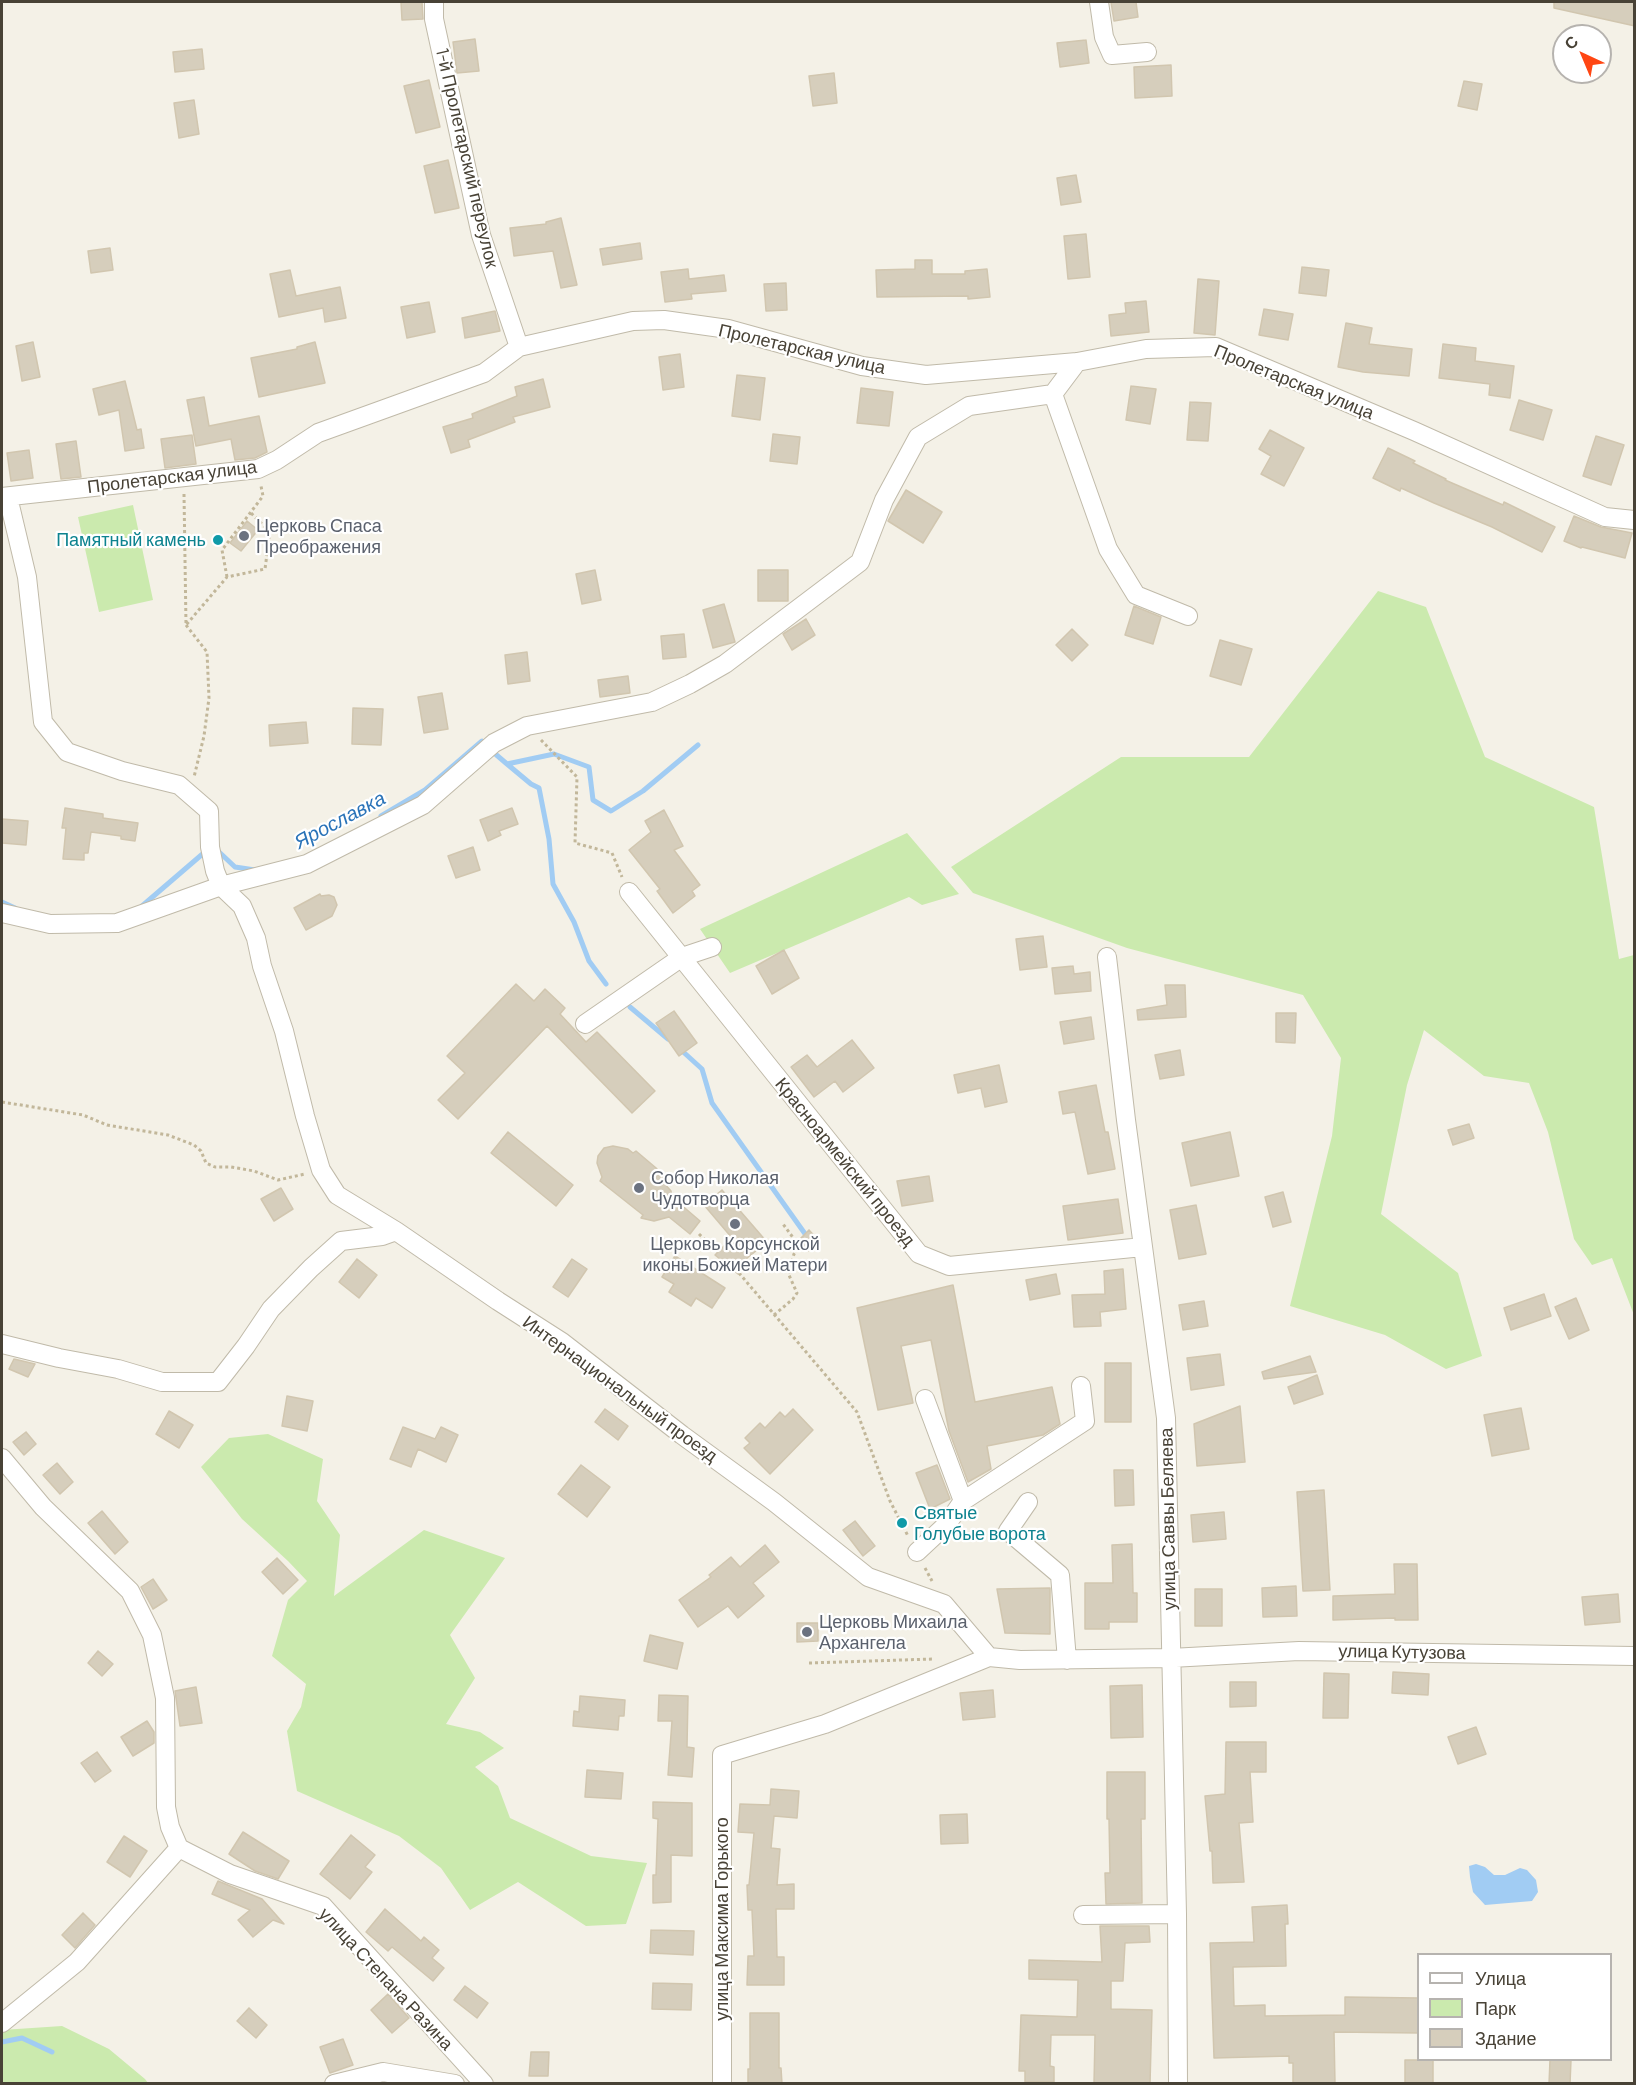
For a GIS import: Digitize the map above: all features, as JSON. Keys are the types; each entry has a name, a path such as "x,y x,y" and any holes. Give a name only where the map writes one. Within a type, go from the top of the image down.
{"street":[{"name":"1-й Пролетарский переулок","path":"434,2 434,19 482,235 519,347"},
{"path":"1099,2 1104,37 1112,55 1147,52"},
{"name":"Пролетарская улица","path":"5,497 258,469 277,460 318,432 484,373 519,347 633,321 664,320 728,329 862,366 926,375 1077,362 1146,349 1216,346 1414,431 1605,517 1635,520"},
{"path":"2,913 50,924 117,922 221,886 307,864 423,805 494,743 527,726 652,702 690,684 725,663 860,562 884,500 918,437 969,406 1053,394 1077,362"},
{"path":"1053,394 1108,549 1136,595 1188,616"},
{"path":"5,497 27,577 43,722 67,752 122,771 179,785 209,811 214,871 221,886"},
{"name":"Интернациональный проезд","path":"221,886 242,906 256,938 262,966 284,1031 321,1170 337,1195 396,1231 562,1342 682,1435 774,1502 868,1578 944,1604"},
{"name":"Красноармейский проезд","path":"629,892 919,1254 949,1266 1143,1247"},
{"path":"585,1024 682,957 712,947"},
{"name":"улица Саввы Беляева","path":"1107,957 1166,1418 1177,1914 1178,2084"},
{"path":"2,1344 118,1369 162,1382 218,1382 271,1310 311,1268 341,1241 382,1236 396,1231"},
{"path":"917,1552 948,1524 963,1501 1085,1421 1081,1386"},
{"path":"925,1399 963,1501"},
{"path":"2,1458 43,1507 130,1590 152,1635 165,1698 166,1807 170,1827 179,1848 77,1962 2,2023"},
{"path":"1028,1502 1008,1531 1060,1575 1067,1660"},
{"path":"944,1604 989,1657 1020,1660 1171,1658"},
{"name":"улица Кутузова","path":"1171,1658 1299,1651 1635,1656"},
{"name":"улица Максима Горького","path":"722,2084 722,1755 825,1724 989,1657"},
{"name":"улица Степана Разина","path":"179,1848 230,1874 322,1906 484,2084"},
{"path":"1083,1915 1177,1914"},
{"path":"334,2084 383,2072 455,2084"}],"path":[{"path":"227,577 222,550 263,496 258,469"},
{"path":"184,477 186,625 207,652 209,698 204,736 190,794"},
{"path":"186,625 227,577 265,569 270,532 250,512"},
{"path":"527,726 577,777 574,843 612,853 629,892"},
{"path":"2,1102 83,1115 107,1125 168,1135 195,1145 201,1151 206,1163 215,1167 254,1171 278,1180 321,1170"},
{"path":"774,1315 793,1299 796,1293 788,1273 794,1254 800,1247 783,1224"},
{"path":"699,1234 718,1252"},
{"path":"738,1273 857,1412 890,1501 944,1604"},
{"path":"809,1664 941,1658"}],"green space":[{"path":"133,505 153,600 99,612 78,517"},
{"path":"1378,591 1426,607 1485,757 1594,807 1619,959 1634,955 1634,1315 1612,1258 1592,1265 1574,1239 1548,1132 1529,1083 1484,1076 1424,1030 1407,1085 1381,1214 1458,1273 1482,1356 1446,1369 1385,1335 1290,1306 1332,1136 1341,1058 1303,995 1127,948 973,893 951,867 1121,757 1249,757"},
{"path":"907,833 959,894 922,905 909,897 730,973 700,929"},
{"path":"268,1434 323,1459 317,1501 340,1535 334,1596 424,1530 505,1558 450,1635 475,1678 446,1724 480,1732 504,1748 475,1767 498,1786 510,1818 591,1856 647,1863 626,1924 586,1926 518,1882 470,1910 441,1868 399,1836 297,1791 287,1731 301,1707 306,1684 272,1656 288,1600 307,1581 242,1519 201,1467 229,1438"},
{"path":"62,2026 109,2049 148,2083 2,2084 2,2030"}],"water":[{"path":"1476,1864 1485,1867 1494,1875 1505,1875 1520,1868 1527,1870 1536,1880 1538,1892 1532,1901 1485,1905 1473,1892 1469,1866"}],"building":[{"path":"401,2 422,2 423,19 402,20"},
{"path":"1111,2 1136,2 1138,17 1114,21"},
{"path":"1554,2 1635,2 1635,26 1554,8"},
{"path":"475,39 479,71 457,73 453,42"},
{"path":"1086,40 1089,63 1060,67 1057,43"},
{"path":"202,49 204,69 175,72 173,52"},
{"path":"1171,65 1172,96 1135,98 1134,67"},
{"path":"834,73 837,103 813,106 809,76"},
{"path":"429,80 440,127 416,133 404,86"},
{"path":"1464,81 1482,84 1477,110 1458,106"},
{"path":"194,100 199,134 179,138 174,103"},
{"path":"448,160 459,208 435,213 424,166"},
{"path":"1076,175 1081,202 1061,205 1057,178"},
{"path":"561,218 577,285 561,288 553,251 514,256 510,228 546,224 546,222"},
{"path":"1086,234 1090,277 1068,279 1064,236"},
{"path":"640,243 642,259 603,265 600,249"},
{"path":"110,248 113,270 91,273 88,251"},
{"path":"915,260 932,260 932,274 965,274 965,271 987,269 990,297 968,299 968,296 877,297 876,270 915,269"},
{"path":"1302,267 1329,270 1326,296 1299,293"},
{"path":"688,269 689,279 724,275 726,291 691,294 692,299 665,302 661,272"},
{"path":"290,270 296,296 340,287 346,318 325,322 323,308 279,317 270,274"},
{"path":"1198,279 1219,281 1215,335 1194,333"},
{"path":"786,283 787,310 766,311 764,284"},
{"path":"1146,301 1149,332 1111,336 1109,315 1126,313 1125,303"},
{"path":"429,302 435,332 407,338 401,307"},
{"path":"1264,309 1293,314 1288,340 1259,335"},
{"path":"495,311 500,331 465,338 462,318"},
{"path":"1346,323 1372,328 1369,344 1412,349 1409,376 1363,372 1338,367"},
{"path":"33,342 40,377 22,381 16,346"},
{"path":"315,342 325,383 259,397 251,358 297,349 297,347"},
{"path":"1443,344 1476,348 1475,361 1514,366 1510,398 1489,395 1490,384 1439,378"},
{"path":"680,354 684,387 663,390 659,357"},
{"path":"737,375 765,378 760,420 732,416"},
{"path":"543,379 550,407 513,417 515,422 468,440 470,447 451,453 443,427 473,418 472,414 517,396 515,387"},
{"path":"125,381 137,430 141,429 144,448 125,451 119,410 99,415 93,389"},
{"path":"1131,386 1156,389 1150,424 1126,420"},
{"path":"861,388 893,392 889,426 857,423"},
{"path":"204,397 209,426 259,416 267,452 255,458 235,460 231,439 196,446 187,400"},
{"path":"1519,400 1552,410 1543,440 1510,430"},
{"path":"1190,402 1211,403 1208,441 1187,440"},
{"path":"1270,430 1304,448 1284,486 1261,474 1271,456 1259,449"},
{"path":"773,434 800,437 797,464 770,461"},
{"path":"192,435 196,464 165,468 161,439"},
{"path":"1596,436 1624,445 1611,485 1583,476"},
{"path":"76,441 81,477 61,479 56,444"},
{"path":"1388,448 1415,461 1413,463 1445,480 1503,505 1504,502 1555,527 1542,552 1492,527 1373,478"},
{"path":"29,450 33,478 11,481 7,453"},
{"path":"906,490 942,512 923,543 888,521"},
{"path":"1574,516 1601,527 1632,533 1625,558 1581,548 1564,541"},
{"name":"Церковь Спаса Преображения","path":"247,521 258,530 241,551 230,543"},
{"path":"595,570 601,600 582,604 576,574"},
{"path":"758,570 788,570 788,601 758,601"},
{"path":"724,604 735,642 713,648 703,610"},
{"path":"1134,606 1161,617 1153,644 1125,635"},
{"path":"806,619 815,635 792,650 783,634"},
{"path":"1072,629 1088,645 1072,661 1056,645"},
{"path":"684,634 686,657 663,659 661,636"},
{"path":"1220,640 1252,649 1241,685 1210,676"},
{"path":"527,652 530,681 508,684 505,655"},
{"path":"628,676 630,693 600,697 598,680"},
{"path":"442,693 448,729 424,733 418,697"},
{"path":"353,708 383,709 381,745 352,744"},
{"path":"306,722 308,743 270,746 269,725"},
{"path":"65,808 103,814 103,818 138,823 135,841 121,839 121,836 91,832 88,853 84,853 84,860 63,859 66,828 62,828"},
{"path":"512,808 518,824 499,831 501,835 488,841 480,820"},
{"path":"664,810 683,846 674,850 700,885 692,891 695,896 673,913 657,891 660,889 629,850 651,832 645,821"},
{"path":"2,819 28,821 26,845 2,843"},
{"path":"473,847 480,870 456,878 448,856"},
{"path":"320,894 334,897 337,905 332,916 306,930 294,908"},
{"path":"1043,936 1047,967 1020,970 1016,939"},
{"path":"784,950 799,978 772,994 756,966"},
{"path":"1073,966 1074,974 1090,972 1091,991 1055,994 1052,968"},
{"path":"516,984 534,1001 545,989 565,1008 560,1014 586,1042 597,1032 655,1091 632,1113 547,1026 458,1119 438,1100 465,1073 447,1056"},
{"path":"1165,985 1185,985 1186,1017 1138,1020 1137,1010 1167,1005"},
{"path":"674,1011 697,1043 679,1056 656,1023"},
{"path":"1276,1013 1296,1013 1295,1043 1276,1042"},
{"path":"1091,1017 1094,1039 1064,1044 1060,1022"},
{"path":"852,1040 874,1068 843,1092 835,1081 814,1097 791,1067 807,1055 817,1067"},
{"path":"1180,1050 1184,1075 1160,1079 1155,1055"},
{"path":"999,1065 1007,1102 985,1107 981,1088 958,1093 954,1075"},
{"path":"1096,1085 1115,1169 1088,1174 1075,1112 1063,1114 1059,1092"},
{"path":"1469,1124 1474,1138 1453,1145 1448,1130"},
{"path":"508,1132 573,1185 556,1206 491,1153"},
{"path":"1230,1132 1239,1176 1191,1186 1182,1143"},
{"name":"Собор Николая Чудотворца","path":"613,1146 628,1149 633,1153 636,1151 662,1173 660,1175 671,1191 672,1197 700,1221 690,1234 669,1217 654,1221 641,1218 643,1215 600,1181 602,1177 597,1163 598,1156 604,1148"},
{"path":"929,1176 933,1201 902,1206 897,1181"},
{"path":"281,1188 293,1209 274,1221 261,1199"},
{"name":"Церковь Корсунской иконы Божией Матери","path":"722,1190 767,1242 746,1259 749,1262 738,1274 715,1255 732,1238 704,1205"},
{"path":"1283,1192 1291,1222 1273,1227 1265,1197"},
{"path":"1118,1199 1123,1233 1068,1240 1063,1206"},
{"path":"1196,1205 1206,1254 1179,1259 1170,1210"},
{"path":"809,1230 819,1241 809,1251 799,1240"},
{"path":"675,1256 725,1288 712,1308 696,1298 691,1306 669,1292 674,1284 662,1277"},
{"path":"357,1259 377,1275 359,1298 339,1282"},
{"path":"572,1259 587,1269 568,1297 553,1287"},
{"path":"1123,1269 1126,1309 1100,1312 1101,1326 1074,1327 1072,1295 1105,1294 1104,1271"},
{"path":"1056,1274 1060,1294 1030,1300 1026,1280"},
{"path":"953,1285 975,1402 1052,1387 1060,1424 1043,1435 987,1446 991,1469 968,1482 949,1431 931,1340 901,1346 913,1403 878,1410 857,1308"},
{"path":"1544,1294 1551,1316 1511,1330 1504,1308"},
{"path":"1576,1298 1589,1330 1569,1339 1555,1307"},
{"path":"1204,1301 1208,1326 1183,1330 1179,1305"},
{"path":"1220,1354 1224,1385 1191,1390 1187,1358"},
{"path":"1310,1356 1316,1372 1264,1379 1262,1372"},
{"path":"14,1359 35,1364 28,1377 9,1369"},
{"path":"1105,1363 1131,1363 1131,1422 1105,1422"},
{"path":"1317,1375 1323,1394 1294,1404 1288,1387"},
{"path":"287,1396 313,1401 307,1431 282,1426"},
{"path":"1240,1406 1245,1462 1197,1466 1194,1424"},
{"path":"1521,1408 1529,1449 1492,1456 1484,1415"},
{"path":"605,1409 628,1426 618,1440 595,1422"},
{"path":"793,1409 813,1430 770,1474 744,1448 750,1443 745,1438 760,1423 765,1428 780,1412 785,1417"},
{"path":"169,1411 193,1425 179,1448 156,1434"},
{"path":"403,1427 435,1439 441,1427 458,1435 446,1462 418,1449 411,1467 390,1459"},
{"path":"26,1432 36,1444 24,1455 13,1442"},
{"path":"57,1463 73,1482 60,1494 43,1475"},
{"path":"581,1465 610,1487 587,1517 558,1494"},
{"path":"937,1465 950,1499 930,1509 916,1473"},
{"path":"1114,1470 1133,1470 1134,1505 1115,1506"},
{"path":"1324,1490 1330,1590 1303,1591 1297,1492"},
{"path":"102,1511 128,1542 115,1554 88,1523"},
{"path":"1224,1512 1226,1539 1193,1542 1191,1515"},
{"path":"855,1521 875,1546 863,1556 843,1530"},
{"path":"1132,1544 1133,1593 1137,1593 1137,1622 1109,1622 1109,1629 1085,1629 1085,1583 1113,1583 1112,1545"},
{"path":"765,1545 779,1562 753,1583 764,1596 738,1618 728,1606 698,1627 679,1600 711,1577 709,1575 731,1557 740,1567"},
{"path":"277,1558 298,1580 283,1594 262,1572"},
{"path":"1394,1564 1417,1564 1418,1620 1395,1620 1395,1618 1333,1620 1333,1596 1395,1594"},
{"path":"153,1579 167,1600 153,1609 141,1587"},
{"path":"1296,1586 1297,1616 1263,1617 1262,1588"},
{"path":"1050,1588 1050,1634 1005,1633 997,1589"},
{"path":"1195,1589 1222,1589 1222,1626 1195,1626"},
{"path":"1618,1594 1620,1622 1585,1625 1582,1597"},
{"name":"Церковь Михаила Архангела","path":"797,1623 818,1623 818,1641 797,1642"},
{"path":"650,1635 683,1643 677,1669 644,1661"},
{"path":"98,1651 113,1664 102,1676 88,1663"},
{"path":"1393,1672 1429,1674 1428,1695 1392,1693"},
{"path":"1324,1673 1349,1674 1348,1718 1323,1718"},
{"path":"1230,1682 1256,1682 1256,1706 1230,1707"},
{"path":"1142,1685 1143,1737 1111,1738 1110,1686"},
{"path":"196,1687 202,1723 180,1726 175,1691"},
{"path":"993,1690 995,1717 963,1720 960,1693"},
{"path":"659,1695 688,1696 687,1747 694,1748 692,1777 668,1775 672,1721 658,1721"},
{"path":"580,1696 625,1700 624,1716 619,1716 618,1730 573,1726 574,1711 579,1712"},
{"path":"147,1721 154,1732 154,1743 133,1756 121,1737"},
{"path":"1476,1727 1486,1754 1458,1764 1448,1737"},
{"path":"1226,1742 1266,1742 1266,1772 1250,1772 1253,1822 1239,1823 1244,1882 1213,1883 1212,1851 1210,1851 1205,1796 1225,1794"},
{"path":"97,1752 111,1771 95,1782 81,1763"},
{"path":"587,1770 623,1773 621,1799 585,1797"},
{"path":"1107,1772 1145,1772 1145,1819 1141,1819 1142,1903 1106,1904 1105,1873 1110,1873"},
{"path":"771,1789 799,1791 797,1818 774,1816 771,1848 780,1849 777,1885 794,1884 794,1909 776,1909 777,1957 784,1957 784,1985 747,1985 748,1956 754,1956 752,1910 748,1910 747,1885 749,1885 754,1833 738,1832 740,1804 770,1805"},
{"path":"653,1802 692,1803 692,1856 671,1855 671,1902 653,1903 658,1819 653,1818"},
{"path":"967,1814 968,1843 941,1844 940,1815"},
{"path":"243,1832 289,1861 278,1879 255,1871 229,1854"},
{"path":"351,1835 375,1855 365,1867 372,1872 350,1899 320,1874"},
{"path":"124,1836 147,1851 130,1877 107,1862"},
{"path":"218,1881 262,1899 284,1924 273,1920 253,1937 238,1920 250,1910 212,1894"},
{"path":"1287,1905 1286,1966 1233,1967 1234,2006 1265,2005 1265,2016 1345,2015 1345,1997 1417,1998 1417,2033 1334,2032 1335,2084 1293,2084 1293,2063 1289,2063 1289,2056 1214,2058 1210,1943 1254,1942 1252,1907"},
{"path":"385,1909 421,1941 424,1937 439,1950 432,1958 444,1968 433,1981 392,1947 388,1951 366,1932"},
{"path":"83,1913 95,1925 75,1948 62,1935"},
{"path":"1100,1926 1149,1926 1150,1942 1125,1943 1123,1981 1111,1981 1111,2009 1152,2010 1150,2084 1094,2084 1095,2035 1051,2035 1050,2066 1054,2067 1054,2082 1025,2082 1025,2071 1019,2071 1021,2015 1077,2017 1078,1980 1029,1979 1029,1960 1102,1962"},
{"path":"651,1930 694,1931 693,1955 650,1953"},
{"path":"653,1983 692,1984 691,2010 652,2009"},
{"path":"465,1986 488,2003 477,2018 454,2000"},
{"path":"388,1994 409,2018 392,2033 371,2010"},
{"path":"249,2008 267,2025 256,2038 237,2021"},
{"path":"750,2013 779,2013 779,2068 781,2068 782,2084 748,2084"},
{"path":"343,2039 353,2065 330,2073 320,2047"},
{"path":"531,2052 549,2052 548,2076 529,2076"},
{"path":"1405,2060 1433,2061 1433,2084 1405,2084"},
{"path":"1550,2061 1571,2061 1570,2084 1549,2084"}],"waterway":[{"name":"Ярославка","path":"381,816 425,790 482,741 485,744"},
{"name":"Ярославка","path":"493,752 507,764 554,754 589,767 593,800 611,811 643,791 698,745"},
{"path":"507,764 539,788 549,839 553,884 574,922 589,961 606,984"},
{"name":"Ярославка","path":"142,906 206,851 218,851 235,867 255,870"},
{"name":"Ярославка","path":"2,902 15,908"},
{"path":"630,1007 668,1039"},
{"path":"680,1049 702,1069 712,1103 808,1238"},
{"path":"2,2042 22,2038 52,2052"}],"place":[{"name":"Церковь Спаса Преображения","path":"244,536"},
{"name":"Памятный камень","path":"218,540"},
{"name":"Собор Николая Чудотворца","path":"639,1188"},
{"name":"Церковь Корсунской иконы Божией Матери","path":"735,1224"},
{"name":"Святые Голубые ворота","path":"902,1523"},
{"name":"Церковь Михаила Архангела","path":"807,1632"}]}
